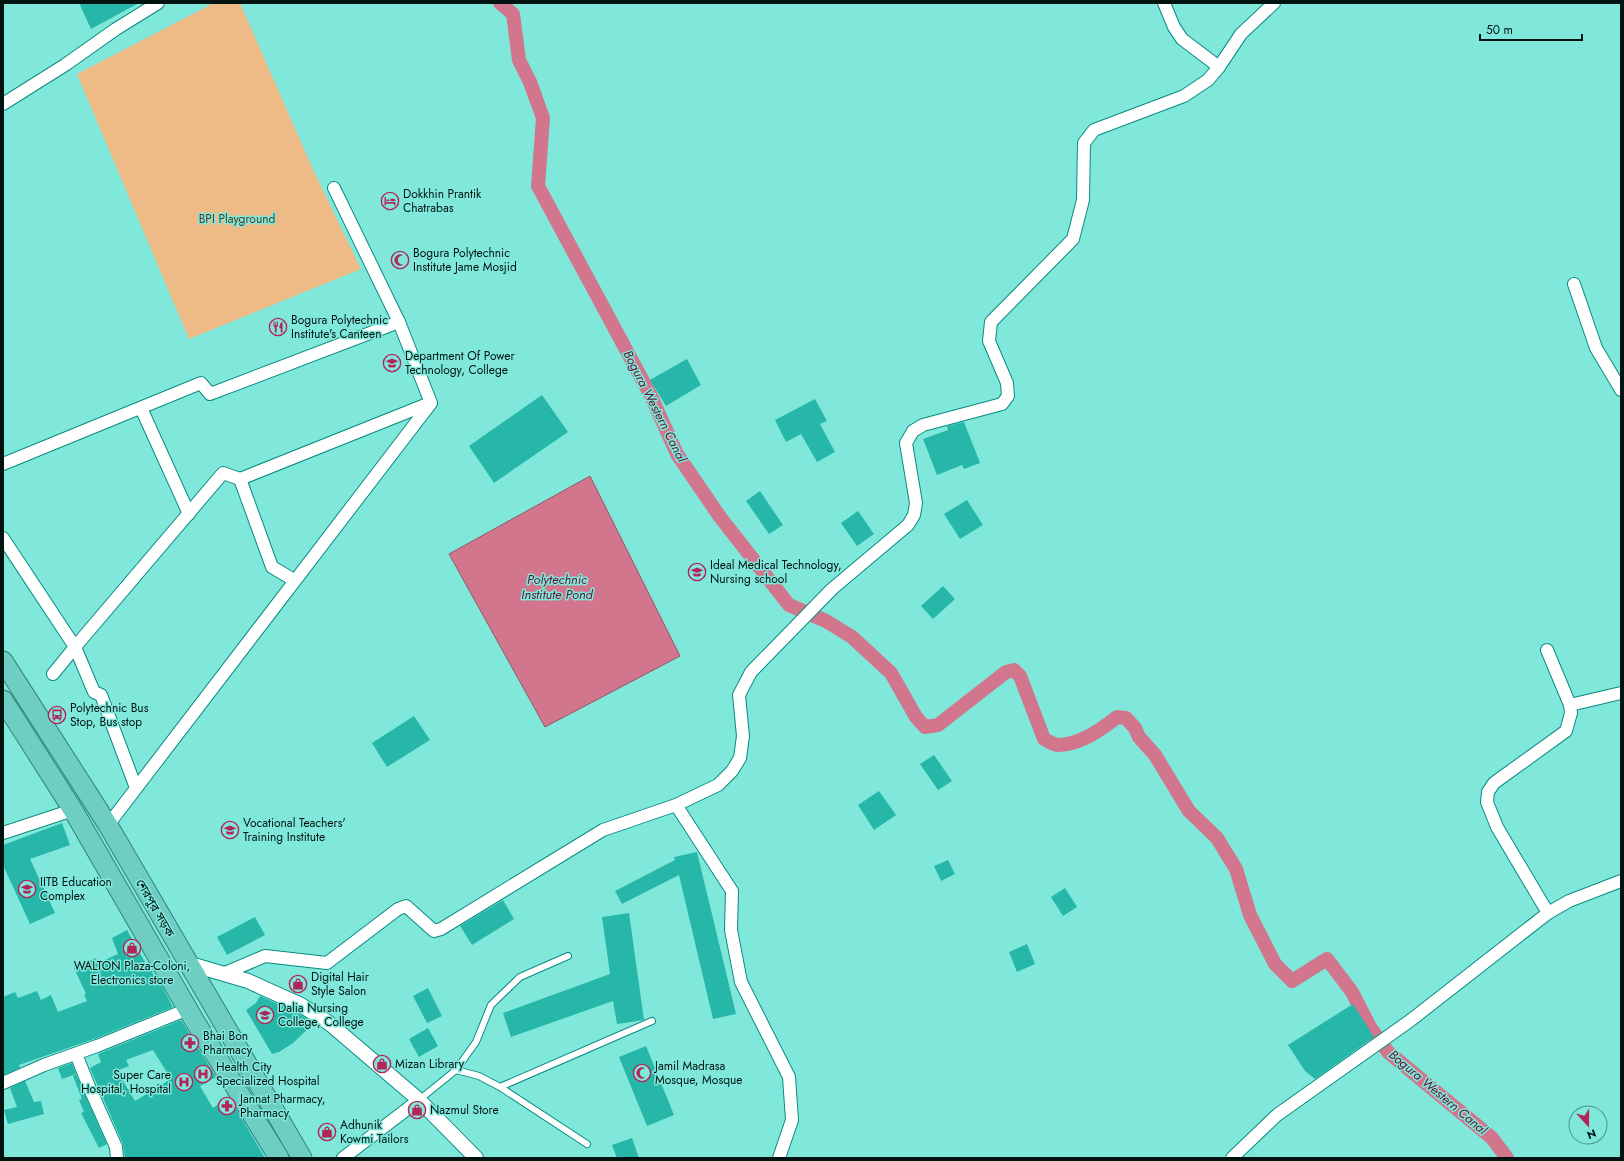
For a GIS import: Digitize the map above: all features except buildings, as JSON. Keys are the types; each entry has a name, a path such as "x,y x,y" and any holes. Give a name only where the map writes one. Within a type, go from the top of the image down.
{"highway":[{"name":"শেরপুর সড়ক","path":"3,661 108,825 187,963 302,1158"},
{"name":"শেরপুর সড়ক","path":"3,700 73,810 188,1009 279,1158"}],"street":[{"path":"3,104 158,3"},
{"path":"1164,3 1174,27 1182,39 1219,66"},
{"path":"225,974 265,956 327,963 398,909 406,906 434,931 441,929 603,830 676,805 718,785 732,772 740,758 743,736 739,695 751,672 832,589 908,525 914,515 916,503 906,443 913,431 923,425 1002,404 1008,396 1007,383 989,341 991,322 1074,239 1083,200 1084,143 1094,130 1184,96 1208,80 1241,34 1274,3"},
{"path":"334,188 399,322 431,403"},
{"path":"1574,284 1596,348 1621,390"},
{"path":"3,464 201,383 210,394 399,322"},
{"path":"53,674 75,646 223,473 240,479 431,403"},
{"path":"108,825 294,580 431,403"},
{"path":"141,408 189,514"},
{"path":"240,479 272,567 294,580"},
{"path":"3,538 75,646 94,692 102,695 136,788"},
{"path":"1547,650 1570,705 1570,713 1566,731 1494,783 1488,792 1487,802 1497,826 1548,913"},
{"path":"1570,705 1621,693"},
{"path":"676,805 732,891 730,930 741,982 789,1077 792,1120 778,1158"},
{"path":"3,833 73,810"},
{"path":"1232,1158 1277,1115 1392,1033 1548,913 1569,901 1621,882"},
{"path":"187,963 248,981 301,1005 329,1023 419,1100 476,1158"},
{"path":"3,1083 44,1065 76,1054 188,1009"},
{"path":"76,1054 116,1147 117,1158"},
{"path":"343,1158 419,1100"}],"lane":[{"path":"419,1100 456,1070 476,1042 491,1005 520,977 568,956"},
{"path":"500,1087 652,1021"},
{"path":"456,1070 479,1076 500,1087 588,1144"}],"green space":[{"name":"BPI Playground","path":"214,3 240,3 315,174 361,269 189,339 77,74"}],"water":[{"name":"Polytechnic Institute Pond","path":"590,476 680,656 545,727 449,554"}],"waterway":[{"name":"Bogura Western Canal","path":"500,3 513,14 519,60 530,82 543,118 538,186 651,396 677,454 720,517 789,605 826,621 852,637 891,673 916,717 925,727 938,725 1006,672 1014,670 1020,676 1044,739 1053,744 1066,744 1082,740 1097,732 1117,717 1126,718 1135,728 1139,737 1155,755 1189,811 1217,838 1236,869 1250,915 1275,964 1292,981 1327,959 1352,992 1370,1027 1388,1052 1492,1138 1507,1158"}],"place":[{"name":"Dokkhin Prantik Chatrabas","path":"390,201"},
{"name":"Bogura Polytechnic Institute Jame Mosjid","path":"400,260"},
{"name":"Bogura Polytechnic Institute's Canteen","path":"278,327"},
{"name":"Department Of Power Technology, College","path":"392,363"},
{"name":"Ideal Medical Technology, Nursing school","path":"697,572"},
{"name":"Polytechnic Bus Stop, Bus stop","path":"57,715"},
{"name":"Vocational Teachers' Training Institute","path":"230,830"},
{"name":"IITB Education Complex","path":"27,889"},
{"name":"WALTON Plaza-Coloni, Electronics store","path":"132,948"},
{"name":"Digital Hair Style Salon","path":"298,984"},
{"name":"Dalia Nursing College, College","path":"265,1015"},
{"name":"Bhai Bon Pharmacy","path":"190,1043"},
{"name":"Mizan Library","path":"382,1064"},
{"name":"Jamil Madrasa Mosque, Mosque","path":"642,1073"},
{"name":"Health City Specialized Hospital","path":"203,1074"},
{"name":"Super Care Hospital, Hospital","path":"184,1082"},
{"name":"Jannat Pharmacy, Pharmacy","path":"227,1106"},
{"name":"Nazmul Store","path":"417,1110"},
{"name":"Adhunik Kowmi Tailors","path":"327,1132"}]}
